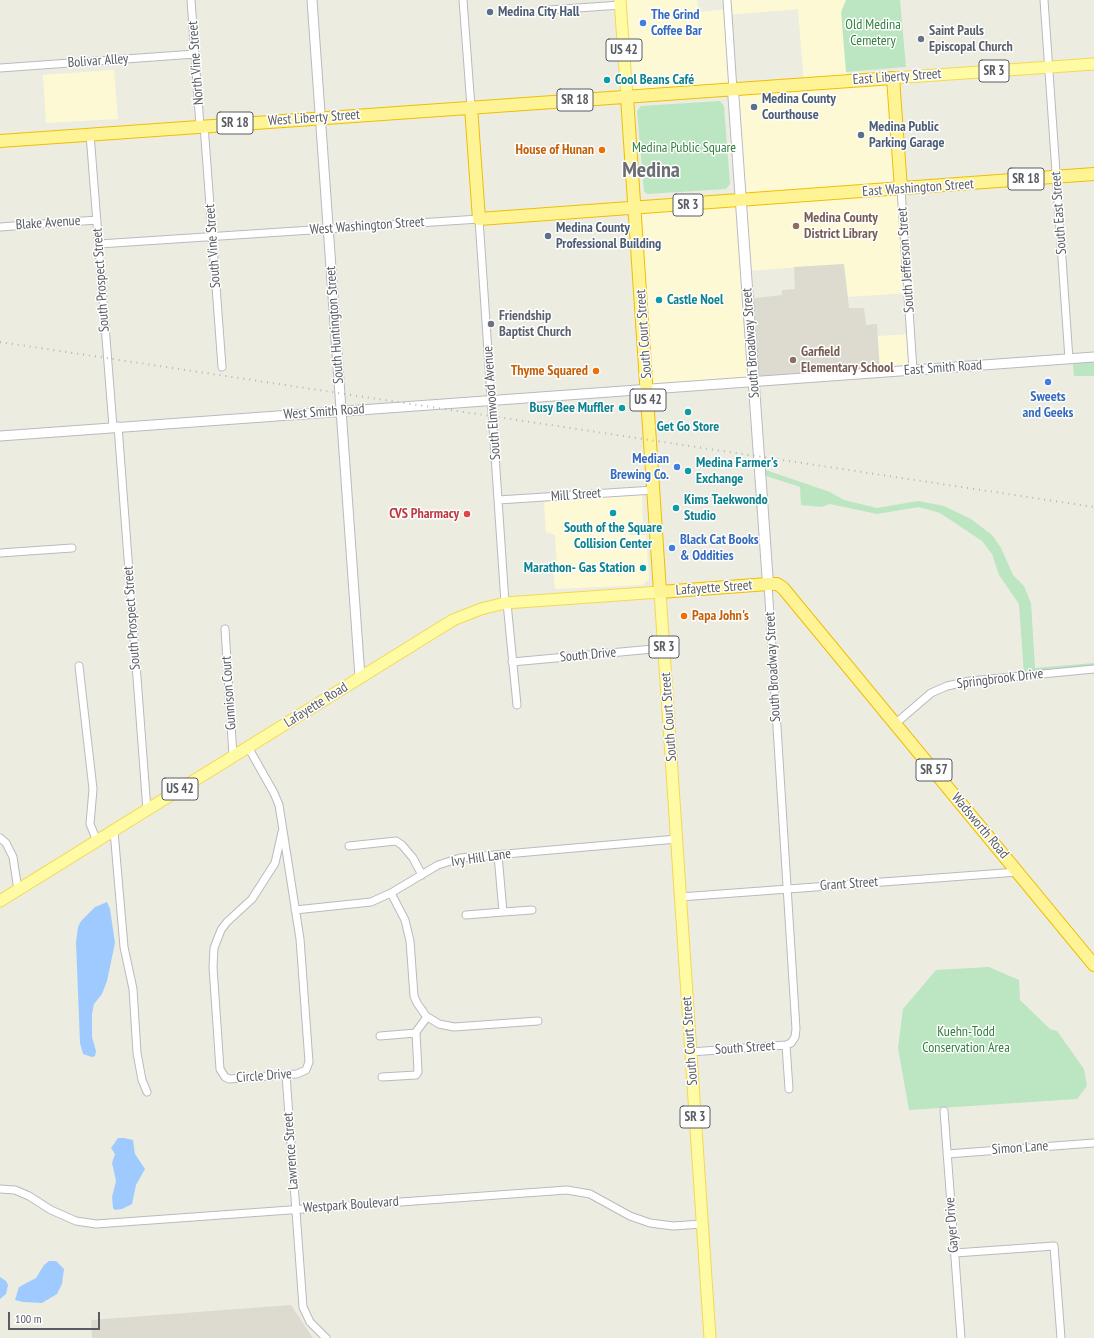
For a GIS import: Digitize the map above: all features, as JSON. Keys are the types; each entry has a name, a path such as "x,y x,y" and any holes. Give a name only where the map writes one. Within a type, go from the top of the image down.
{"highway":[{"name":"East Liberty Street","path":"627,97 893,78"},
{"name":"South Jefferson Street","path":"893,78 901,189"},
{"name":"West Liberty Street","path":"0,141 202,125 627,97"},
{"name":"South Court Street","path":"627,97 648,389 660,592"},
{"name":"South Elmwood Avenue","path":"471,107 479,219"},
{"name":"East Washington Street","path":"741,201 1094,174"},
{"name":"SR 3","path":"635,208 741,201"},
{"name":"West Washington Street","path":"479,219 635,208"},
{"name":"Lafayette Street","path":"660,592 768,584"},
{"name":"Wadsworth Road","path":"768,584 776,584 783,588 1094,965"}],"main road":[{"name":"US 42","path":"620,2 627,97"},
{"name":"East Liberty Street","path":"893,78 1094,64"},
{"name":"South Broadway Street","path":"733,90 768,584"},
{"name":"Lafayette Road","path":"0,901 452,620 481,609 506,603 660,592"},
{"name":"South Court Street","path":"660,592 710,1338"}],"street":[{"name":"North Vine Street","path":"191,0 202,125"},
{"name":"South Huntington Street","path":"312,0 328,229 343,411 360,677"},
{"path":"463,0 471,107"},
{"path":"727,0 733,90"},
{"name":"South East Street","path":"1044,0 1069,359"},
{"path":"549,10 620,2"},
{"name":"Bolivar Alley","path":"0,68 195,54"},
{"name":"South Vine Street","path":"202,125 222,366"},
{"name":"South Prospect Street","path":"90,134 116,427 147,810"},
{"name":"South Jefferson Street","path":"901,189 913,370"},
{"name":"West Washington Street","path":"99,244 479,219"},
{"name":"South Elmwood Avenue","path":"479,219 506,603 517,705"},
{"name":"Blake Avenue","path":"0,227 97,220"},
{"name":"East Smith Road","path":"648,389 1094,357"},
{"name":"West Smith Road","path":"0,436 648,389"},
{"name":"Mill Street","path":"498,500 654,490"},
{"path":"0,553 72,548"},
{"name":"South Broadway Street","path":"768,584 795,1037"},
{"name":"Gunnison Court","path":"225,629 233,756"},
{"name":"South Drive","path":"512,662 664,648"},
{"path":"79,666 93,789 90,824 97,841"},
{"name":"Springbrook Drive","path":"895,724 931,693 947,686 970,680 1094,669"},
{"name":"Circle Drive","path":"248,747 279,804 282,832 300,939 309,1062 308,1066 302,1073 229,1079 222,1074 220,1069 213,967 214,948 221,930 227,922 252,898 276,863 282,832"},
{"path":"114,831 124,947 133,989 137,1053 142,1080 148,1092"},
{"path":"0,838 10,850 13,857 18,890"},
{"name":"Ivy Hill Lane","path":"295,910 362,904 391,893 449,861 498,854 677,839"},
{"path":"349,846 396,841 402,845 413,858 422,875"},
{"path":"498,854 503,912"},
{"name":"Grant Street","path":"680,897 1018,872"},
{"path":"391,893 405,920 408,934 414,996 421,1010 427,1016 439,1024 454,1027 538,1021"},
{"path":"466,915 532,910"},
{"path":"382,1077 416,1075 418,1072 416,1033 427,1016"},
{"path":"380,1036 416,1033"},
{"name":"South Street","path":"691,1052 786,1045 791,1043 795,1037"},
{"path":"786,1045 789,1089"},
{"name":"Lawrence Street","path":"286,1075 303,1307 310,1322 326,1338"},
{"name":"Gayer Drive","path":"944,1111 961,1338"},
{"name":"Simon Lane","path":"947,1154 1094,1143"},
{"name":"Westpark Boulevard","path":"0,1189 15,1190 29,1196 51,1210 76,1221 96,1224 296,1208 567,1190 590,1194 630,1216 650,1223 673,1226 702,1224"},
{"path":"955,1253 1054,1246 1061,1338"}],"shaded area":[{"path":"620,0 697,0 699,12 727,9 727,0 847,0 847,81 893,78 908,293 848,297 843,264 746,271 753,382 648,389 635,208 741,201 733,90 627,97","holes":["798,9 804,84 733,89 728,15"]},
{"path":"114,70 118,119 46,123 43,75"},
{"path":"844,264 849,308 864,308 866,325 877,324 880,373 753,382 748,299 782,295 782,290 795,289 794,267"},
{"path":"911,334 913,370 880,373 878,336"},
{"path":"642,494 643,523 628,524 629,535 646,535 649,579 642,585 555,589 554,574 557,566 555,535 546,532 544,502"},
{"path":"291,1305 313,1338 92,1338 91,1320"}],"green space":[{"name":"Old Medina Cemetery","path":"846,0 900,0 906,67 846,72 841,12"},
{"name":"Medina Public Square","path":"720,101 724,106 730,184 726,189 647,194 644,191 637,111 641,106"},
{"path":"1094,361 1094,376 1074,376 1073,365 1076,362"},
{"path":"760,468 830,492 844,500 877,508 918,501 944,506 971,519 992,535 1001,548 1013,575 1024,586 1031,603 1035,668 1094,663 1094,667 1024,674 1019,604 999,575 992,554 982,541 940,513 919,507 877,514 830,504 822,507 801,505 800,487 760,474"},
{"name":"Kuehn-Todd Conservation Area","path":"989,967 1019,980 1020,1000 1050,1029 1057,1031 1084,1069 1087,1086 1077,1099 909,1110 898,1048 903,1009 936,970"}],"water":[{"path":"107,902 110,909 115,943 107,981 102,994 94,1004 92,1014 92,1037 96,1051 95,1056 92,1057 83,1054 80,1043 76,942 78,927 81,921 95,907"},
{"path":"118,1138 133,1140 135,1154 145,1169 136,1185 132,1204 122,1209 115,1210 113,1208 112,1197 116,1181 112,1163 115,1154 111,1148"},
{"path":"49,1261 56,1261 64,1269 62,1284 57,1294 42,1303 15,1300 19,1287 36,1278 44,1265"},
{"path":"0,1277 6,1281 8,1285 6,1294 0,1299"}],"railway":[{"path":"0,342 1094,507"}],"place":[{"name":"Medina City Hall","path":"490,12"},
{"name":"The Grind Coffee Bar","path":"643,23"},
{"name":"Saint Pauls Episcopal Church","path":"921,39"},
{"name":"Cool Beans Café","path":"607,80"},
{"name":"Medina County Courthouse","path":"754,107"},
{"name":"Medina Public Parking Garage","path":"861,135"},
{"name":"House of Hunan","path":"602,150"},
{"name":"Medina County District Library","path":"796,226"},
{"name":"Medina County Professional Building","path":"548,236"},
{"name":"Castle Noel","path":"659,300"},
{"name":"Friendship Baptist Church","path":"491,324"},
{"name":"Garfield Elementary School","path":"793,360"},
{"name":"Thyme Squared","path":"596,371"},
{"name":"Sweets and Geeks","path":"1048,382"},
{"name":"Busy Bee Muffler","path":"622,408"},
{"name":"Get Go Store","path":"688,412"},
{"name":"Median Brewing Co.","path":"677,467"},
{"name":"Medina Farmer's Exchange","path":"688,471"},
{"name":"Kims Taekwondo Studio","path":"676,508"},
{"name":"South of the Square Collision Center","path":"613,513"},
{"name":"CVS Pharmacy","path":"467,514"},
{"name":"Black Cat Books & Oddities","path":"672,548"},
{"name":"Marathon- Gas Station","path":"643,568"},
{"name":"Papa John's","path":"684,616"}],"district":[{"name":"Medina","path":"651,171"}]}
